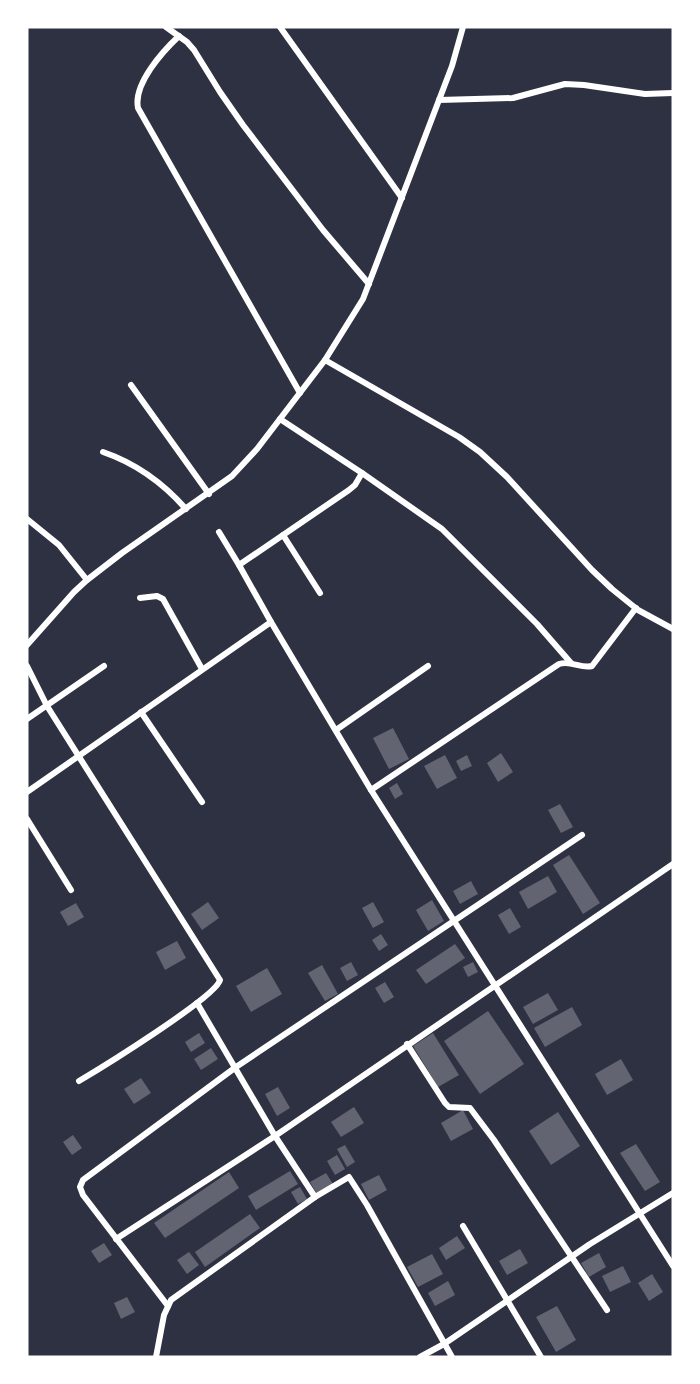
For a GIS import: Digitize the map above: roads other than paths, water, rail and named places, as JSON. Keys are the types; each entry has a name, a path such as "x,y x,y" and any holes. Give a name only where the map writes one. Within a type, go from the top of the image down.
{"street":[{"path":"166,27 180,36 194,50 228,105 323,230 369,284"},
{"path":"280,27 402,198"},
{"path":"27,645 87,580 232,476 249,459 325,360 345,330 369,284 452,66 463,27"},
{"path":"180,36 166,48 151,70 137,98 138,108 300,393"},
{"path":"439,100 513,98 565,84 645,94 673,93"},
{"path":"325,360 459,437 480,452 507,477 592,570 636,609 673,629"},
{"path":"131,385 209,494"},
{"path":"280,419 442,529 544,630 572,664"},
{"path":"103,452 119,458 169,489 186,509"},
{"path":"239,565 353,487 362,473"},
{"path":"27,519 59,545 87,580"},
{"path":"219,532 371,790 673,1266"},
{"path":"283,535 320,593"},
{"path":"140,598 157,596 163,600 202,669"},
{"path":"371,790 561,663 587,667 595,664 636,609"},
{"path":"27,792 271,622"},
{"path":"27,666 47,706 219,978 218,986 197,1003 79,1081"},
{"path":"27,719 104,666"},
{"path":"336,730 428,666"},
{"path":"141,712 202,802"},
{"path":"27,819 71,890"},
{"path":"168,1306 83,1195 80,1187 83,1180 236,1067 582,835"},
{"path":"116,1239 275,1136 673,864"},
{"path":"197,1003 275,1136 315,1197"},
{"path":"407,1044 445,1103 449,1107 470,1108 494,1140 607,1310"},
{"path":"156,1357 168,1306 177,1295 315,1197 349,1177 452,1357"},
{"path":"420,1357 444,1344 572,1257 673,1193"},
{"path":"463,1226 542,1357"}]}
